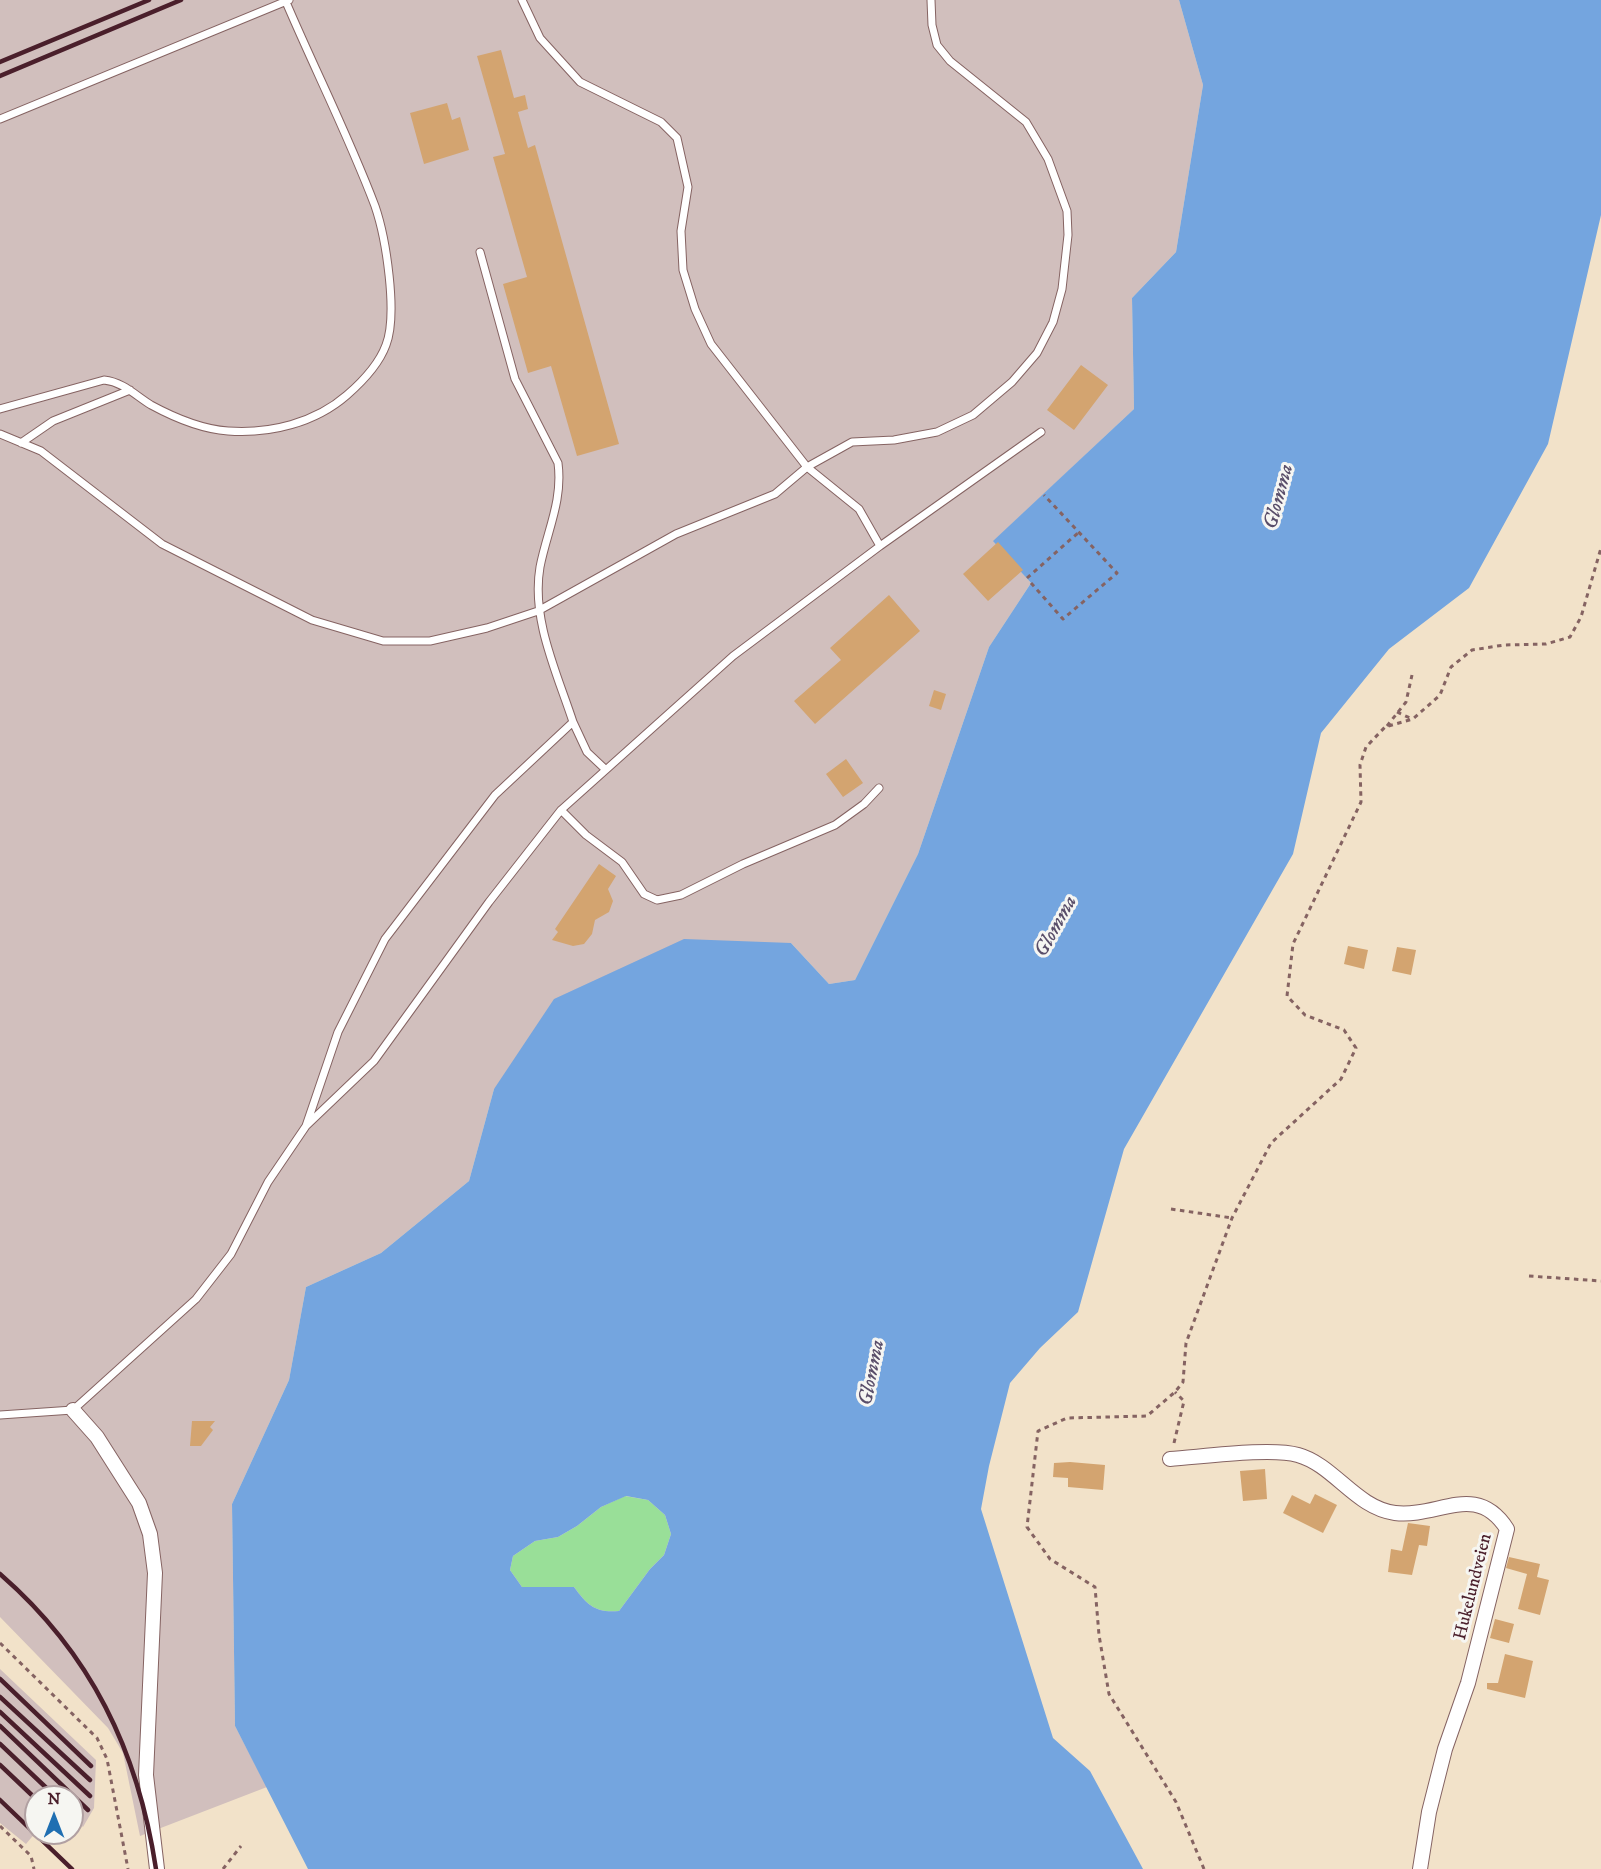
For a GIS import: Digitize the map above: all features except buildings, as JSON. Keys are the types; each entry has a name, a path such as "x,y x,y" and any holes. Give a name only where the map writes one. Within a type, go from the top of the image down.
{"street":[{"path":"73,1410 97,1437 138,1503 150,1534 155,1573 146,1775 157,1869"},
{"name":"Hukelundveien","path":"1170,1459 1272,1452 1297,1454 1318,1464 1371,1504 1386,1510 1419,1513 1476,1503 1490,1509 1507,1529 1468,1683 1444,1749 1429,1812 1420,1869"}],"lane":[{"path":"522,0 540,38 580,82 661,122 677,138 688,187 681,231 683,270 695,309 711,344 807,467 859,508 880,546"},
{"path":"0,434 40,451 162,544 312,620 383,641 430,641 487,628 538,611 676,534 775,494 807,467 852,442 894,440 937,432 973,415 1012,382 1037,353 1053,322 1062,290 1066,263 1067,211 1048,159 1026,122 951,61 937,45 932,26 931,0"},
{"path":"0,119 288,1 375,208 390,282 392,313 386,345 368,374 337,404 321,414 280,427 253,431 203,427 177,418 120,383 104,380 0,409"},
{"path":"480,252 515,379 558,463 560,477 556,513 540,567 538,611 573,722 587,752 605,769"},
{"path":"21,443 53,421 130,390"},
{"path":"0,1415 73,1410 196,1299 231,1254 268,1182 306,1126 374,1061 489,902 561,810 733,656 880,546 1041,432"},
{"path":"306,1126 338,1032 385,939 495,795 573,722"},
{"path":"561,810 586,835 622,862 644,894 657,900 681,895 743,864 835,825 864,804 879,788"}],"path":[{"path":"1031,583 1063,619 1117,573 1044,495"},
{"path":"1028,578 1079,532"},
{"path":"1385,727 1413,719 1440,695 1451,667 1472,650 1546,644 1570,637 1581,617 1601,548"},
{"path":"1204,1869 1176,1802 1109,1694 1099,1635 1095,1587 1050,1559 1027,1527 1038,1431 1066,1418 1147,1416 1175,1392 1183,1382 1186,1343 1232,1218 1271,1143 1341,1079 1356,1048 1344,1030 1305,1015 1287,996 1293,944 1358,809 1360,765 1366,747 1406,702 1412,675"},
{"path":"1397,712 1413,719"},
{"path":"1171,1209 1232,1218"},
{"path":"1529,1276 1601,1281"},
{"path":"1170,1459 1184,1401 1175,1392"},
{"path":"0,1643 98,1738 107,1759 128,1869"},
{"path":"0,1826 31,1856 34,1869"},
{"path":"223,1869 241,1846"}],"shaded area":[{"path":"0,0 1179,0 1203,85 1176,252 1132,298 1134,409 994,541 1031,583 989,647 918,854 855,980 829,984 791,943 494,1089 469,1181 381,1253 306,1287 289,1380 232,1504 235,1726 267,1787 140,1836 123,1753 108,1728 0,1617"},
{"path":"0,1669 96,1760 94,1808 84,1825 84,1785 24,1785 24,1842 0,1823"}],"green space":[{"path":"625,1496 648,1500 665,1515 671,1534 664,1555 650,1569 619,1611 604,1611 593,1607 574,1587 522,1587 510,1570 513,1556 535,1541 558,1537 577,1526 601,1507"}],"water":[{"name":"Glomma","path":"1179,0 1601,0 1601,215 1548,444 1469,588 1389,649 1321,733 1293,854 1124,1149 1078,1312 1040,1348 1010,1383 989,1466 981,1509 1053,1738 1090,1771 1143,1869 308,1869 235,1726 232,1504 289,1380 306,1287 381,1253 469,1181 494,1089 554,999 684,939 791,943 829,984 855,980 918,854 989,647 1031,583 993,541 1134,409 1132,298 1176,252 1203,85","holes":["626,1496 648,1500 665,1515 671,1534 664,1555 650,1569 619,1611 604,1611 593,1607 574,1587 522,1587 510,1570 513,1556 535,1541 558,1537 577,1526 601,1507"]}],"railway":[{"path":"0,62 149,0"},
{"path":"0,76 181,0"},
{"path":"0,1574 60,1637 85,1671 105,1707 123,1745 137,1784 156,1869"},
{"path":"0,1679 91,1766"},
{"path":"0,1697 90,1780"},
{"path":"0,1712 90,1796"},
{"path":"0,1726 88,1810"},
{"path":"0,1744 43,1785"},
{"path":"0,1765 24,1788"},
{"path":"0,1800 72,1869"}]}
